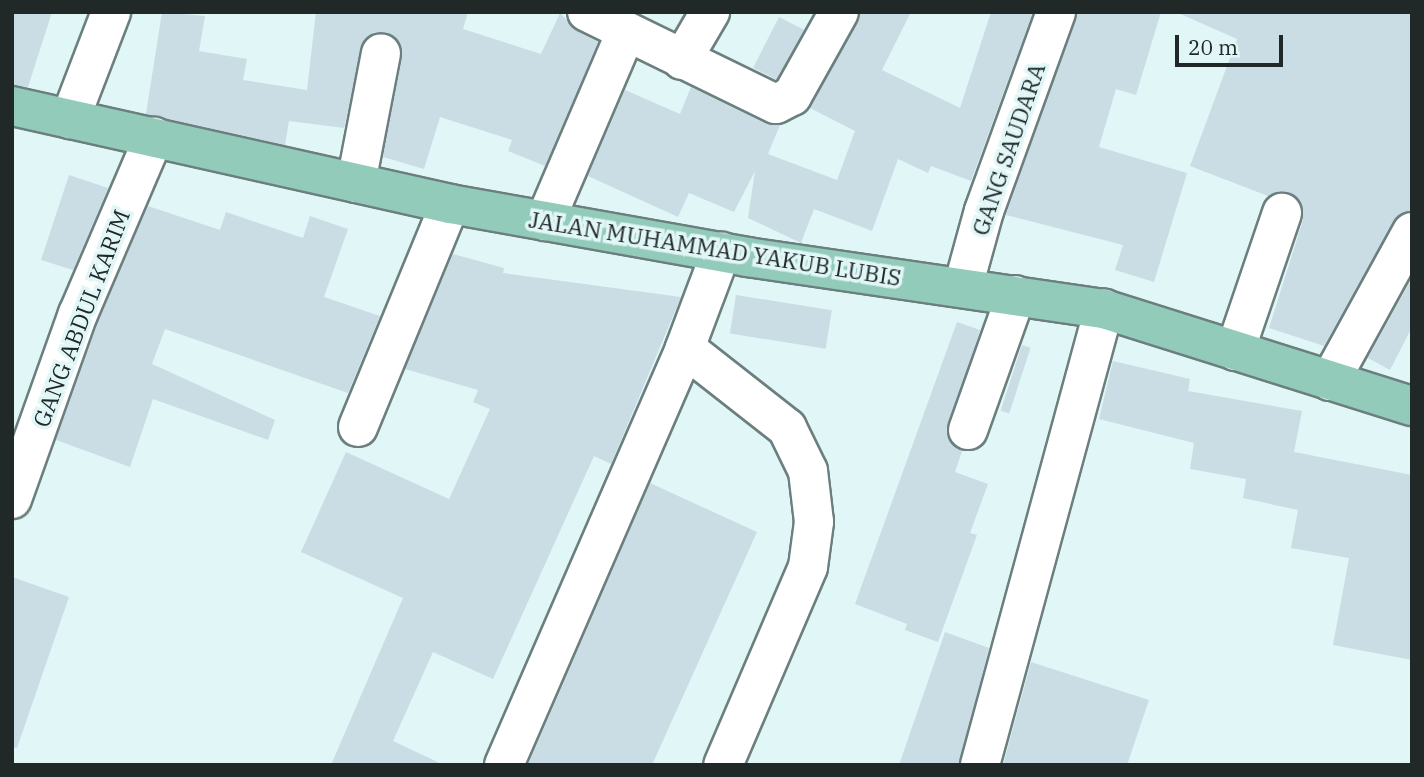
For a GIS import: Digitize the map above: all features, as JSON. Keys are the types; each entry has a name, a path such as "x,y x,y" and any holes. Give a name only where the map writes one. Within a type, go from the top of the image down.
{"main road":[{"name":"JALAN MUHAMMAD YAKUB LUBIS","path":"12,106 450,204 721,252 1104,309 1412,406"}],"street":[{"path":"70,119 111,12"},
{"path":"587,12 776,104 792,96 839,12"},
{"path":"682,60 710,12"},
{"name":"GANG SAUDARA","path":"963,287 984,211 1056,12"},
{"path":"545,221 626,32"},
{"path":"356,183 381,54"},
{"name":"GANG ABDUL KARIM","path":"12,499 78,314 154,137"},
{"path":"358,428 450,204"},
{"path":"1234,351 1282,213"},
{"path":"1330,380 1412,232"},
{"path":"504,765 685,348 721,252"},
{"path":"968,430 1016,295"},
{"path":"980,765 1104,309"},
{"path":"685,348 787,428 808,471 814,522 808,567 723,765"}],"building":[{"path":"12,12 52,12 28,87 12,85"},
{"path":"162,12 205,16 199,51 247,59 243,80 307,90 316,12 468,12 463,29 541,54 560,13 577,31 598,42 545,166 508,151 512,140 440,117 424,169 383,157 402,57 395,36 374,32 364,39 344,128 289,121 285,145 146,114"},
{"path":"861,12 911,12 882,70 960,108 991,12 1033,12 971,181 931,166 928,173 898,159 872,231 814,209 801,243 748,218 755,171 734,212 689,193 678,217 588,176 625,90 680,114 691,87 766,124 780,125 768,154 837,180 855,131 810,108"},
{"path":"1077,12 1161,12 1136,95 1116,89 1099,147 1187,173 1154,282 1115,270 1123,245 1006,215"},
{"path":"1176,12 1412,12 1412,210 1393,221 1324,346 1269,328 1303,220 1299,199 1288,192 1268,196 1190,166 1237,39"},
{"path":"779,17 804,30 778,80 753,68"},
{"path":"69,175 108,188 73,270 41,260"},
{"path":"148,206 220,230 226,212 303,238 310,216 348,229 324,297 380,316 348,393 165,329 152,364 275,420 268,440 153,399 130,467 56,440 98,322"},
{"path":"453,254 504,268 503,273 681,297 611,464 594,456 493,679 433,652 393,741 444,765 331,765 403,598 301,552 346,452 449,499 490,409 473,402 478,390 405,369"},
{"path":"1412,278 1412,327 1390,370 1368,358"},
{"path":"736,295 832,310 826,349 730,334"},
{"path":"957,322 980,330 947,435 962,451 955,472 988,484 970,533 977,535 938,642 905,630 907,624 855,604"},
{"path":"1022,345 1031,348 1009,413 1001,411"},
{"path":"1113,361 1190,379 1188,391 1302,411 1294,452 1412,475 1412,660 1333,645 1349,558 1291,548 1298,510 1243,498 1246,479 1190,469 1194,443 1099,419"},
{"path":"650,483 757,532 652,765 528,765"},
{"path":"12,577 69,597 17,748 12,747"},
{"path":"945,632 989,648 959,765 899,765"},
{"path":"1031,662 1149,700 1127,765 1003,765"}]}
